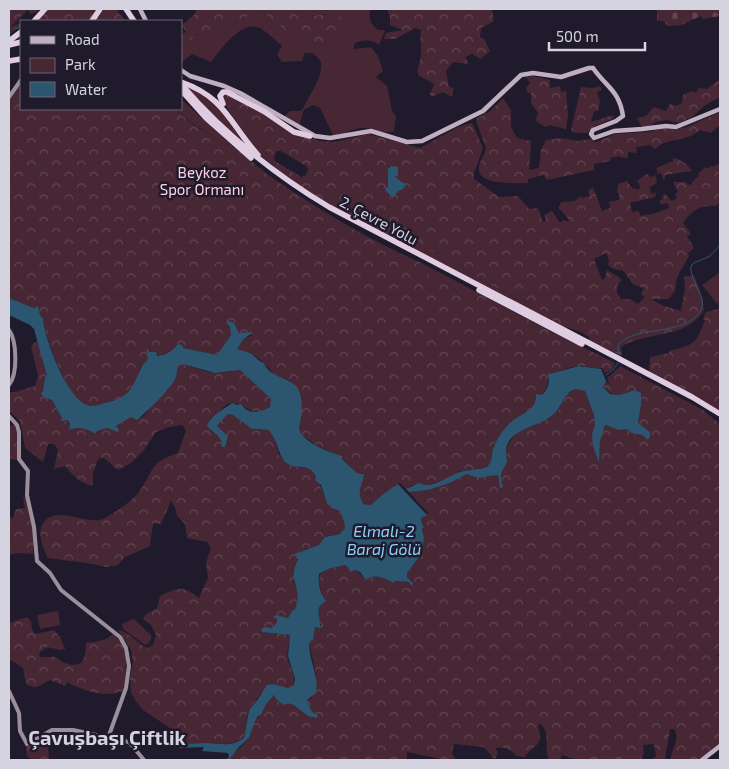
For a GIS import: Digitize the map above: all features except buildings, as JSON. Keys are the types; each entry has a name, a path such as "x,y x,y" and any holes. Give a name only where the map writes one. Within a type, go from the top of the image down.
{"highway":[{"path":"35,20 45,9"},
{"path":"93,20 100,9"},
{"path":"122,9 129,20"},
{"path":"126,9 133,20"},
{"path":"9,41 20,33"},
{"path":"9,62 20,59"},
{"path":"182,83 209,95 223,107 253,150 273,170"},
{"name":"2. Çevre Yolu","path":"182,83 221,126 273,170 329,208 587,344"},
{"name":"2. Çevre Yolu","path":"182,91 206,118 244,153 316,204 587,344"},
{"path":"230,117 220,96 224,92 236,96 294,130 297,127"},
{"path":"182,97 206,118"},
{"path":"281,123 294,132 310,136"},
{"path":"587,344 720,414"},
{"path":"678,392 720,418"}],"main road":[{"path":"449,129 487,110 522,76 531,74 563,78 590,67 593,68 618,97 623,117 593,130 591,132 592,137 596,138 622,130 642,130 666,126 676,127 720,110"},
{"path":"182,72 238,94 277,115"},
{"path":"9,97 20,81"},
{"path":"211,83 225,85 310,136 328,139 365,132 420,144 481,112"},
{"path":"472,118 500,97"},
{"path":"622,113 619,118 591,129 589,135 591,140 596,141 621,131 642,131 660,128 677,129 720,110"},
{"path":"297,127 315,136 328,139"},
{"path":"9,330 13,336 16,364 14,378 9,385"},
{"path":"9,416 17,425 20,459 28,471 27,495 34,527 37,561 50,573 61,590 120,637 126,648 129,666 126,688 108,738"},
{"path":"9,692 19,713 20,731 26,743 50,730 73,730 129,742 144,760"},
{"path":"702,760 720,746"}],"green space":[{"path":"9,9 28,9 10,27 20,23 20,27 9,31"},
{"path":"28,9 39,9 37,12 30,14"},
{"path":"47,9 98,9 91,20 37,20"},
{"path":"101,9 116,9 124,20 95,20"},
{"path":"197,9 305,9 311,16 327,14 346,18 351,24 348,31 337,39 301,43 302,34 296,32 287,40 282,27 272,24 267,15 255,12 230,26 196,34 190,41 182,45 182,34 186,32 182,25 194,15"},
{"path":"305,9 371,9 371,23 378,30 385,30 379,45 370,41 361,41 355,43 353,49 371,47 378,56 383,71 376,77 387,86 392,111 396,116 394,131 387,132 361,128 334,137 320,108 313,105 304,110 299,126 284,117 290,111 300,111 303,109 318,81 321,63 313,53 305,53 302,61 282,62 277,55 282,46 260,28 253,26 239,32 232,37 211,62 192,54 182,62 182,45 190,41 196,34 230,26 255,12 267,15 272,24 302,34 301,43 320,42 327,14 311,16"},
{"path":"387,9 492,9 494,21 481,28 480,37 484,39 490,51 481,59 472,54 465,57 469,64 453,62 446,71 449,87 454,88 452,97 443,92 431,97 430,94 434,84 418,75 421,54 421,30 415,28 395,39 384,39 386,33 403,30 390,25"},
{"path":"657,9 720,9 720,16 703,19 701,16 681,25 668,26 663,21 657,21"},
{"path":"533,76 550,80 550,88 560,86 561,92 566,91 568,116 566,129 549,125 546,127 537,122 538,113 531,103 531,92 528,93 526,88 530,83 526,77"},
{"path":"720,79 720,97 704,106 692,117 678,123 667,120 656,122 642,128 637,118 646,116 654,107 666,111 670,104 676,106 682,103 683,95 692,91 696,93 698,88 707,89"},
{"name":"Beykoz Spor Ormanı","path":"20,84 20,110 179,110 196,127 235,148 271,177 311,203 363,234 420,262 420,270 451,287 459,295 471,299 482,295 499,311 509,311 615,363 614,367 605,373 602,368 574,367 565,369 548,378 547,387 542,395 536,395 536,401 531,410 508,425 501,433 494,446 491,460 487,467 461,471 443,481 428,485 412,485 406,489 400,483 371,505 363,504 359,491 363,473 357,473 340,456 317,446 301,434 299,427 302,404 297,388 288,380 275,375 263,362 249,352 237,349 243,340 252,335 238,333 234,323 230,322 231,335 217,355 183,348 178,344 175,348 160,356 147,350 147,360 141,366 134,385 127,394 102,404 86,405 72,391 58,366 38,306 34,308 9,298 9,100"},
{"path":"184,85 209,96 256,155 240,141"},
{"path":"600,86 602,90 597,92 600,101 598,111 594,111 591,122 613,115 614,118 595,126 587,133 574,133 571,130 581,87 593,88"},
{"path":"225,94 257,110 292,132 320,141 334,142 368,134 420,148 458,127 472,123 483,148 474,173 474,179 499,197 518,196 529,209 538,208 543,222 546,220 544,215 552,211 560,223 564,220 567,222 569,220 559,208 561,202 575,201 581,196 582,198 590,196 588,191 593,187 602,211 610,208 609,202 619,200 619,193 617,193 618,184 627,181 633,189 637,190 641,187 637,181 646,174 652,177 655,175 657,182 650,187 651,194 656,193 655,197 630,203 632,212 638,211 641,216 656,213 669,208 668,203 661,204 659,201 663,199 662,196 665,194 672,201 677,198 675,194 678,192 673,182 692,184 705,167 707,169 720,163 720,201 716,206 706,206 698,209 690,214 683,223 691,234 687,236 694,248 688,253 689,256 677,277 675,291 669,299 650,299 681,311 685,289 684,277 694,275 702,297 704,310 696,320 687,326 643,338 621,347 622,356 588,341 590,338 585,334 553,323 534,304 516,299 473,276 446,255 425,250 423,255 338,210 298,185 274,167 269,160 262,140 223,95","holes":["277,151 281,151 306,166 308,169 306,175 301,177 275,161 274,156","606,253 609,261 608,265 623,271 633,284 644,288 641,294 645,297 638,304 630,299 621,299 617,293 617,286 621,281 620,278 607,270 605,278 602,280 594,259"]},
{"path":"223,95 262,140 269,160 274,167 255,150 222,100"},
{"path":"503,98 511,110 511,127 517,138 531,141 529,170 539,168 541,150 546,140 560,138 577,141 590,139 596,142 615,134 648,132 663,128 675,130 687,127 720,112 720,127 717,127 711,133 700,130 689,137 666,142 655,149 650,145 636,147 637,153 628,152 628,158 619,156 611,158 610,161 594,164 594,170 547,180 543,175 528,179 528,183 498,182 484,178 480,173 479,167 486,148 476,121 477,118 489,112"},
{"path":"182,100 235,148 204,131 179,110 182,110"},
{"path":"673,158 684,162 692,171 665,175 664,182 661,173 655,175 658,173 656,168 673,161"},
{"path":"425,250 446,255 473,276 511,295 515,299 534,303 547,319 423,255"},
{"path":"420,262 550,331 499,311 482,295 471,299 459,295 451,287 419,270"},
{"path":"719,273 720,302 717,304 702,285"},
{"path":"720,306 720,411 649,372 650,357 669,353 669,351 689,345 696,339 702,328 706,312 718,309"},
{"path":"38,340 47,377 45,377 43,391 41,392 43,397 52,400 62,418 70,423 69,430 83,429 95,434 97,431 107,428 113,430 130,417 143,417 167,391 176,376 178,365 183,364 208,372 220,373 240,370 272,400 271,405 266,410 256,412 238,404 229,404 216,417 209,428 211,431 219,435 224,447 217,426 228,414 233,415 256,430 269,430 275,440 279,455 286,463 312,469 329,504 340,510 345,521 345,528 340,534 327,536 319,545 301,551 295,565 294,583 297,587 298,601 294,610 288,618 274,617 277,619 277,622 272,628 262,632 290,635 288,659 294,681 293,685 285,688 277,685 261,693 248,711 244,738 229,744 177,744 173,730 143,710 131,692 130,678 133,661 131,650 118,630 123,631 148,648 153,645 156,635 151,625 143,619 146,614 157,608 160,596 180,589 189,591 199,598 208,578 206,563 211,547 207,542 187,538 185,524 177,516 171,501 161,524 153,523 150,546 125,557 118,565 106,567 48,558 40,535 44,522 49,517 62,515 100,520 118,510 139,492 157,464 178,453 186,431 182,425 156,432 144,450 131,463 118,470 104,458 98,459 93,473 93,486 78,479 65,466 54,469 58,450 54,444 48,444 43,462 25,448 20,421 9,411 9,392 35,386 38,376 31,346"},
{"path":"620,366 703,410 720,424 720,651 717,656 720,658 720,745 702,760 671,760 676,733 674,729 670,729 665,760 651,760 656,756 653,744 643,745 644,753 641,760 578,760 562,755 560,760 549,760 547,755 547,736 544,727 540,723 538,726 540,733 539,742 525,757 516,756 507,749 499,747 495,748 498,752 496,758 493,758 484,747 454,744 452,754 455,758 446,760 407,752 407,759 405,760 229,760 250,736 255,721 261,715 272,695 313,718 318,718 312,712 307,700 312,698 316,674 309,643 313,640 315,627 322,627 319,616 319,609 323,599 319,582 320,574 328,569 345,565 354,569 366,580 377,577 393,583 406,582 412,586 412,581 407,577 407,573 421,554 424,525 421,522 421,518 428,513 409,492 428,490 450,483 467,474 487,477 498,475 500,487 502,471 507,458 506,449 512,438 518,432 550,418 559,409 566,395 576,389 585,391 594,415 599,461 600,438 604,425 617,429 626,429 632,433 642,435 648,440 650,432 638,423 641,393 635,390 620,395 612,394 603,387 606,381 609,383 607,378"},
{"path":"11,425 16,425 18,433 18,460 9,459 9,431"},
{"path":"23,497 26,497 34,535 33,554 16,553 9,555 9,516 13,519 16,509 25,508"},
{"path":"58,611 60,625 40,629 37,615"},
{"path":"27,617 31,621 32,630 35,634 54,630 60,637 65,649 47,647 40,652 39,656 55,657 62,662 74,665 84,659 86,643 104,640 113,634 119,639 125,653 127,668 123,691 101,694 87,691 67,682 65,686 50,680 36,687 26,684 23,668 9,659 9,623"},
{"path":"134,619 151,635 151,640 148,644 145,645 123,629 122,624"},
{"path":"38,744 39,746 43,744 48,746 49,760 33,760 27,756 26,746"}],"water":[{"path":"391,166 398,167 398,173 395,177 406,185 393,198 385,188 388,187 388,169"},
{"name":"Elmalı-2 Baraj Gölü","path":"9,298 34,308 38,306 40,315 43,318 47,339 65,380 79,400 90,406 116,400 130,390 141,368 148,359 146,348 160,356 169,352 178,344 182,345 183,348 217,355 231,335 230,327 226,322 234,323 239,333 253,332 243,340 237,349 250,353 264,363 266,368 274,374 297,387 302,402 299,428 301,433 317,446 342,456 342,459 357,473 364,474 360,492 363,504 371,505 398,484 427,515 421,518 424,527 422,529 424,539 420,556 407,573 407,577 413,583 412,586 408,582 396,581 393,583 377,577 366,580 360,572 355,570 350,572 345,565 328,569 319,574 320,588 326,601 320,606 318,611 320,625 323,627 315,627 313,640 309,645 317,687 316,693 307,700 312,712 318,715 317,718 313,718 291,704 283,704 274,695 255,721 249,738 229,760 226,760 229,757 228,753 202,751 204,747 180,748 177,744 225,744 239,741 244,738 249,710 267,685 274,684 288,688 294,685 295,679 288,656 290,635 262,632 261,630 264,627 272,628 277,622 277,619 273,617 276,615 288,618 295,609 298,595 294,574 298,559 294,554 319,545 325,537 340,534 345,528 340,511 332,508 327,503 321,485 315,480 314,472 307,468 289,465 285,462 269,430 252,429 233,415 228,414 217,426 228,436 225,447 222,447 219,437 207,426 214,416 233,403 241,404 247,410 258,412 270,407 271,399 240,370 215,373 183,364 178,366 176,377 169,388 147,412 137,420 131,417 116,426 119,430 118,432 107,428 97,431 95,434 89,430 69,430 70,423 67,420 61,421 62,418 52,400 43,397 41,393 45,377 47,376 34,329 30,325 9,315"},
{"path":"579,366 601,369 606,381 603,387 610,394 620,395 635,390 641,393 638,423 650,432 648,440 642,435 632,433 626,429 619,430 605,425 600,441 599,463 593,446 594,415 585,391 576,389 568,393 554,414 519,432 508,443 506,450 507,461 501,475 503,487 500,488 498,475 478,478 467,474 450,483 428,490 409,492 406,489 419,483 424,485 435,484 466,470 487,467 497,439 512,421 530,409 536,394 542,395 546,390 549,383 548,374"}],"waterway":[{"path":"9,34 20,27"},
{"path":"619,355 618,345 625,339 635,335 672,328 694,318 701,310 702,300 691,271 691,266 710,256 720,245"},
{"path":"606,375 614,369 619,361"}],"district":[{"name":"Çavuşbaşı Çiftlik","path":"107,737"}]}
